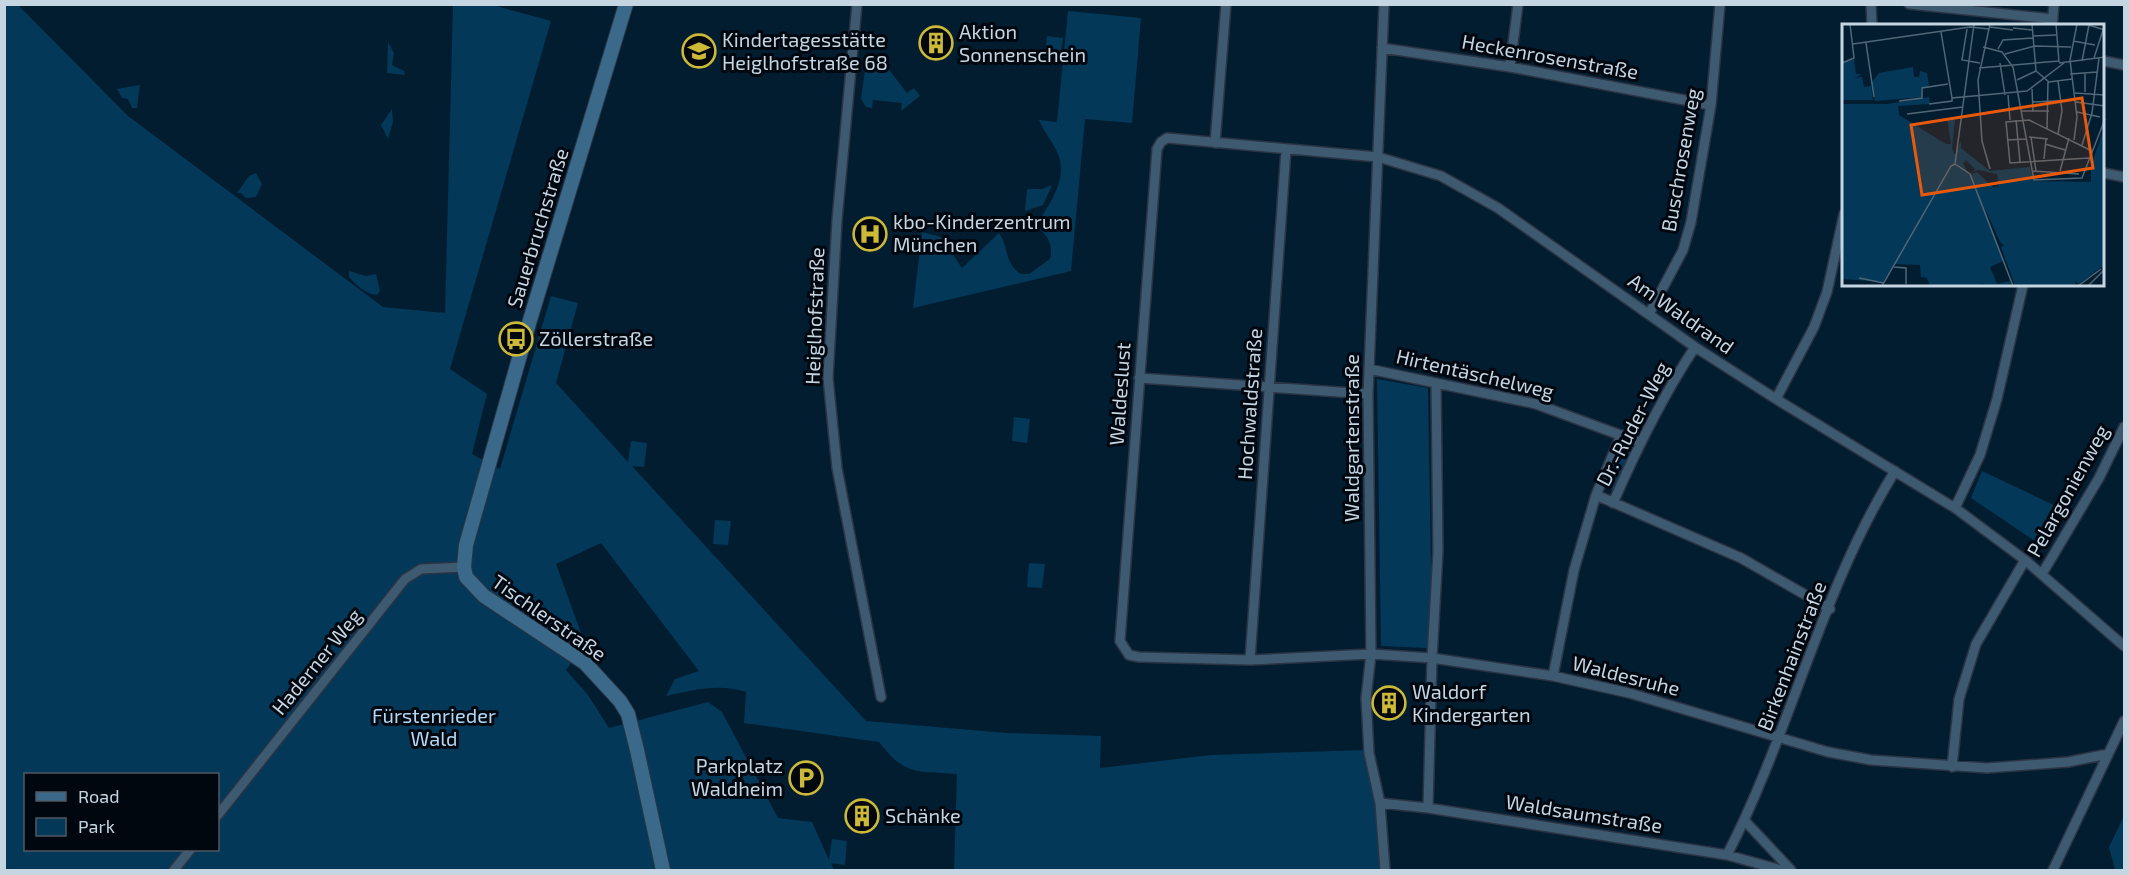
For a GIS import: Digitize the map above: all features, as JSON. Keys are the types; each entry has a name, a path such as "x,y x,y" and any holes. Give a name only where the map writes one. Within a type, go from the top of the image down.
{"street":[{"name":"Sauerbruchstraße","path":"464,567 466,545 491,455 626,4"},
{"name":"Heiglhofstraße","path":"857,4 837,220 828,378 837,468 881,697"},
{"path":"1215,143 1226,4"},
{"name":"Waldgartenstraße","path":"1384,4 1368,394 1371,654 1366,698 1369,753 1380,803 1384,870"},
{"path":"1510,68 1518,4"},
{"name":"Buschrosenweg","path":"1649,314 1683,250 1700,177 1711,105 1720,4"},
{"path":"1871,4 1872,24"},
{"path":"1909,4 2053,22 2054,4"},
{"name":"Heckenrosenstraße","path":"1382,48 1510,68 1711,105"},
{"path":"2105,61 2124,65"},
{"name":"Am Waldrand","path":"1167,138 1378,157 1441,176 1498,208 1695,347 1955,508 2025,560 2124,646"},
{"name":"Waldeslust","path":"1129,655 1120,641 1139,378 1157,149 1167,138"},
{"name":"Hochwaldstraße","path":"1250,660 1286,150"},
{"path":"2105,173 2124,177"},
{"path":"1776,399 1814,327 1841,246"},
{"path":"1955,508 1980,455 1997,399 2023,286"},
{"name":"Dr.-Ruder-Weg","path":"1596,495 1613,503 1666,390 1695,347"},
{"name":"Hirtentäschelweg","path":"1369,369 1536,404 1640,442"},
{"path":"1139,378 1368,394"},
{"path":"1428,808 1432,658 1438,552 1436,384"},
{"name":"Pelargonienweg","path":"2042,574 2099,478 2124,427"},
{"name":"Dr.-Ruder-Weg","path":"1553,676 1574,570 1596,495 1622,435"},
{"name":"Birkenhainstraße","path":"1727,855 1745,820 1780,738 1863,528 1895,471"},
{"path":"1613,503 1741,558 1830,609"},
{"name":"Pelargonienweg","path":"1952,767 1959,699 1976,645 2025,560"},
{"name":"Haderner Weg","path":"219,814 405,579 421,569 464,567"},
{"name":"Tischlerstraße","path":"464,567 472,586 585,663 620,701 628,714 663,870"},
{"name":"Waldesruhe","path":"1129,655 1250,660 1371,654 1432,658 1553,676 1656,701 1828,752 1871,760 1952,767 2026,766 2108,754"},
{"path":"2053,870 2124,721"},
{"name":"Waldsaumstraße","path":"1380,803 1428,808 1727,855 1781,870"},
{"path":"1745,820 1791,870"},
{"path":"174,870 188,851"}],"green space":[{"name":"Fürstenrieder Wald","path":"5,4 18,5 128,116 383,307 445,313 453,5 493,5 551,21 450,369 487,394 472,454 500,469 551,296 578,303 556,383 628,462 631,441 647,443 644,467 632,466 866,721 1007,733 1101,736 1100,768 1211,755 1366,750 1377,806 1382,870 954,870 957,774 912,770 896,761 879,742 744,723 746,692 736,689 696,690 666,696 675,679 699,671 601,543 556,564 585,644 566,670 588,695 609,728 708,702 722,712 778,818 812,822 829,860 832,839 847,841 845,865 831,863 834,870 5,870"},
{"path":"1068,11 1141,18 1132,123 1085,119 1071,271 913,308 922,232 941,237 962,268 999,233 1009,260 1021,274 1029,274 1050,259 1049,242 1039,229 1046,226 1042,216 1058,186 1061,170 1058,154 1039,120 1057,122"},
{"path":"1047,36 1063,38 1060,62 1044,61"},
{"path":"388,42 394,53 392,65 404,71 405,75 387,73"},
{"path":"880,58 907,93 914,88 920,96 901,111 902,103 873,100 872,108 866,107 861,99 866,63 869,69 878,70"},
{"path":"140,85 137,108 132,108 128,99 122,98 117,89"},
{"path":"392,109 393,122 388,139 381,125"},
{"path":"256,173 262,184 256,197 246,198 241,193 237,193 249,176"},
{"path":"1052,185 1043,205 1025,211 1027,189 1042,189"},
{"path":"349,271 366,276 376,274 380,291 377,295 362,289 349,277"},
{"path":"1377,379 1428,388 1432,627 1427,648 1381,646"},
{"path":"1014,417 1030,419 1027,443 1012,441"},
{"path":"1625,445 1632,446 1632,452 1616,487 1611,490 1607,486"},
{"path":"1982,471 2056,506 2046,524 2056,531 2045,548 1971,498"},
{"path":"715,520 731,521 728,545 713,544"},
{"path":"1029,563 1045,564 1042,588 1027,587"},
{"path":"2124,816 2124,870 2115,870 2109,847"}],"place":[{"name":"Aktion Sonnenschein","path":"936,43"},
{"name":"Kindertagesstätte Heiglhofstraße 68","path":"699,51"},
{"name":"kbo-Kinderzentrum München","path":"870,234"},
{"name":"Zöllerstraße","path":"516,339"},
{"name":"Waldorf Kindergarten","path":"1389,703"},
{"name":"Parkplatz Waldheim","path":"806,778"},
{"name":"Schänke","path":"862,816"}]}
